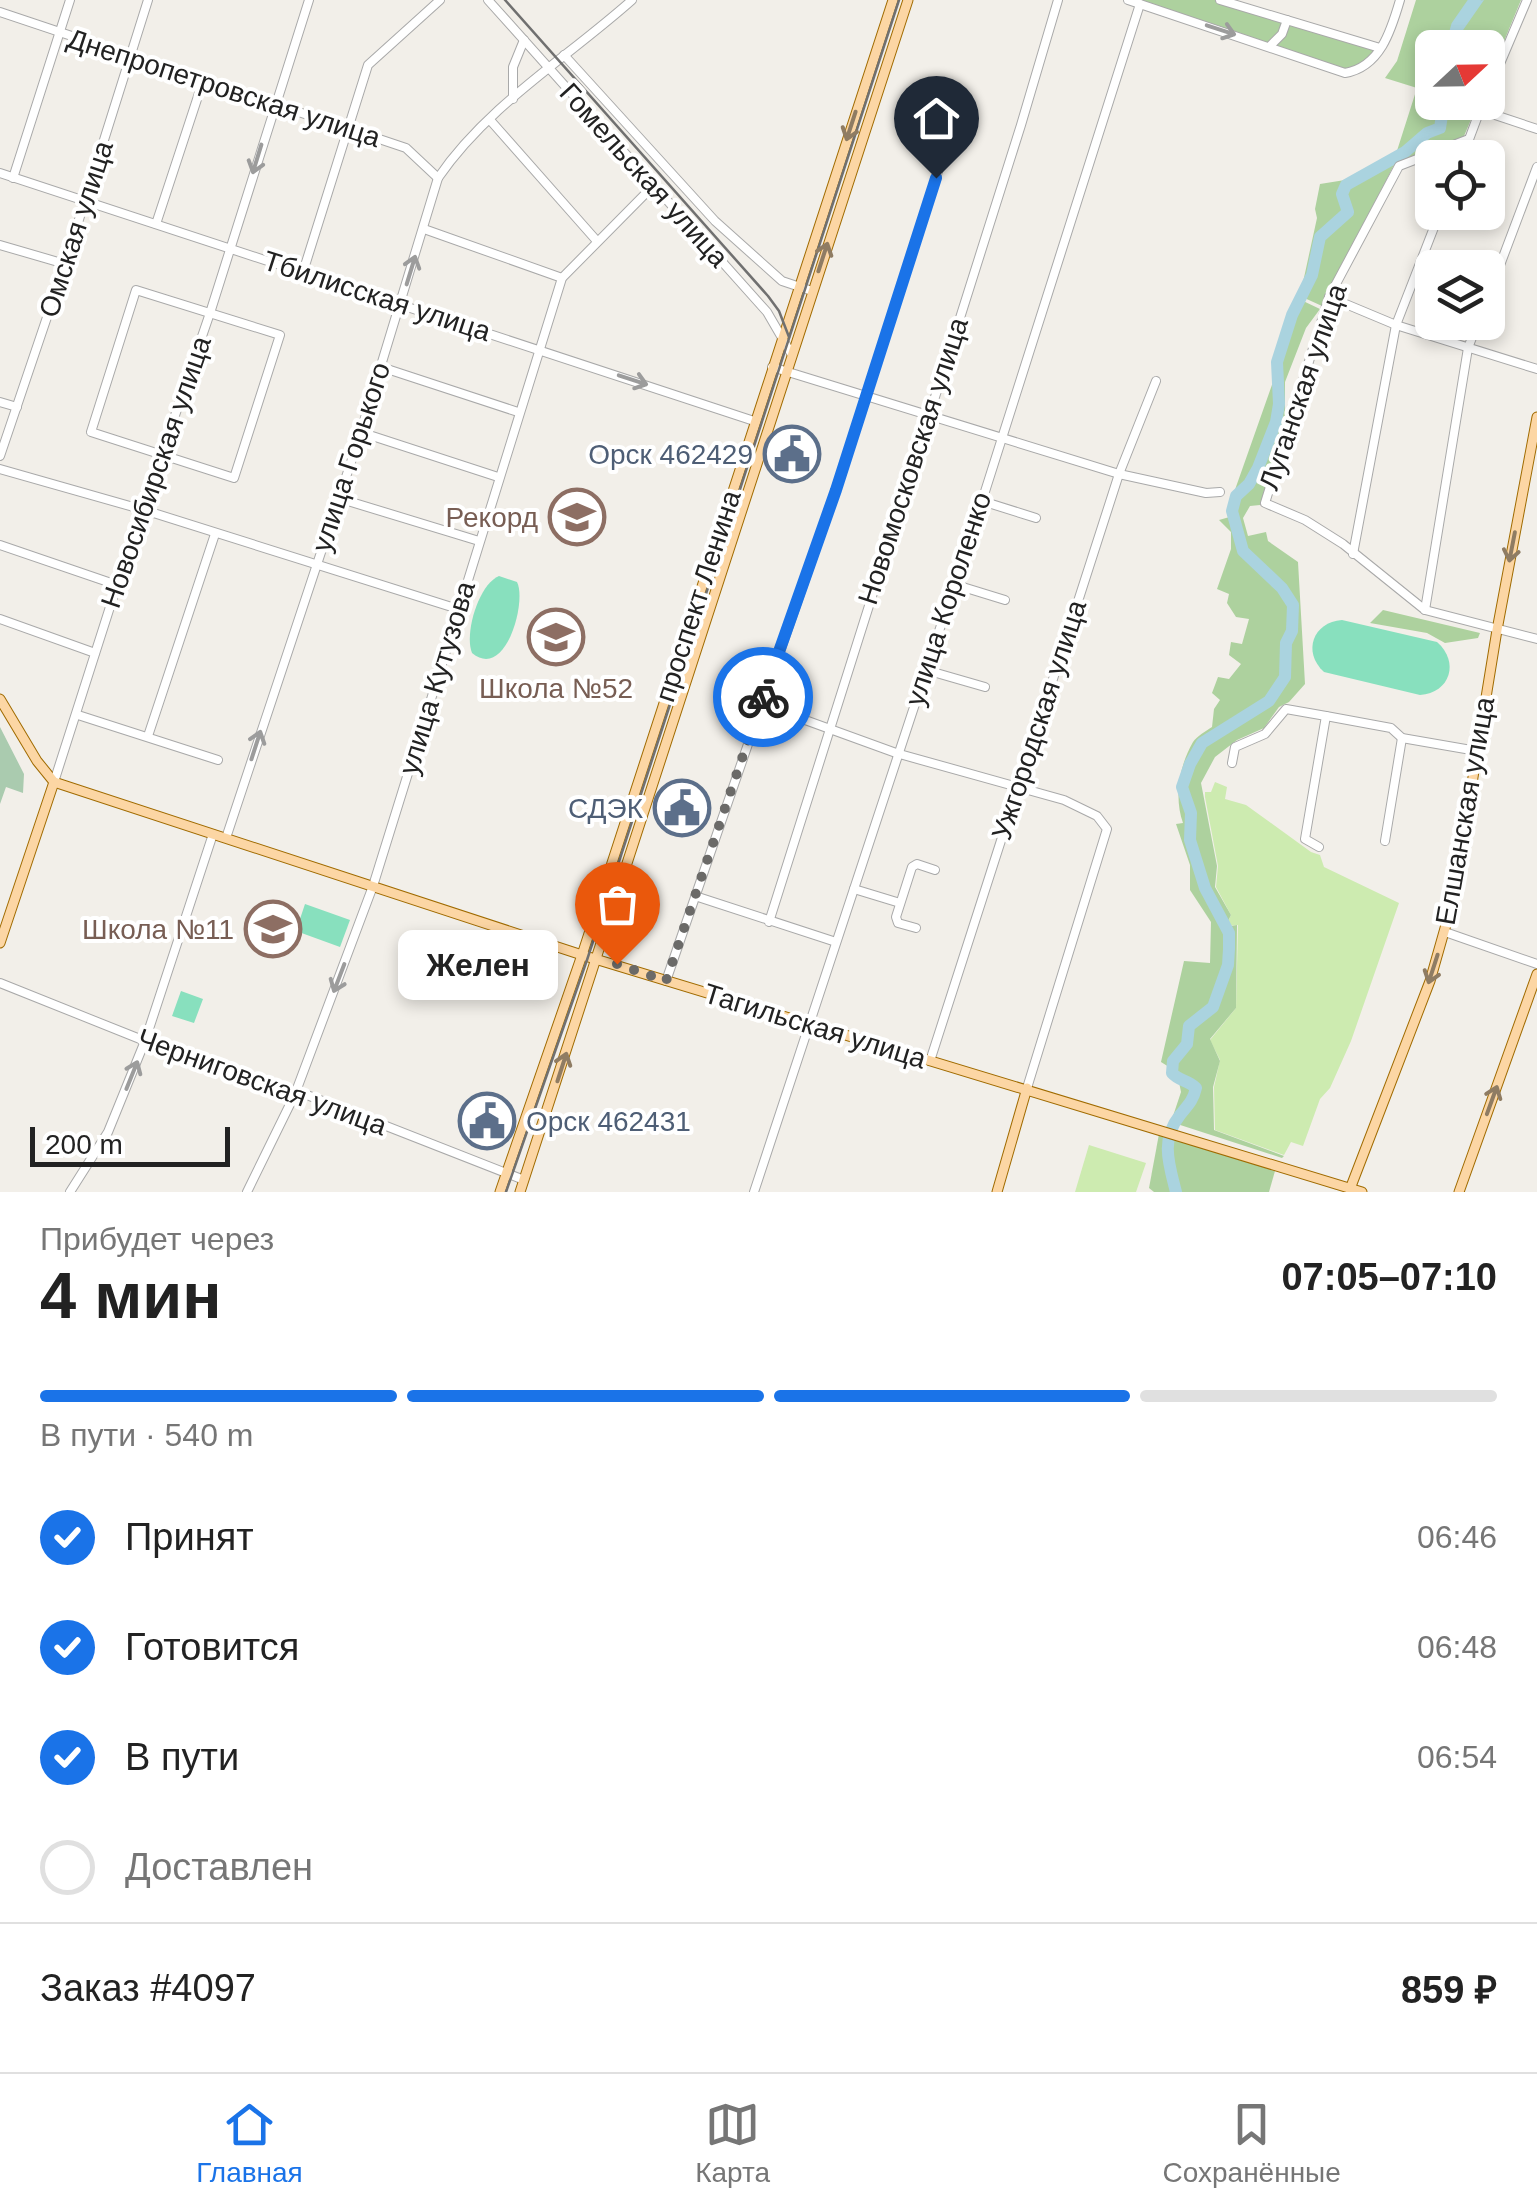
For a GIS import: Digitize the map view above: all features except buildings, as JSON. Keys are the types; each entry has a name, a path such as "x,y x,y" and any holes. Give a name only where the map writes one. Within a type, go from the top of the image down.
{"main road":[{"name":"проспект Ленина","path":"500,1192 582,955 893,0"},
{"name":"проспект Ленина","path":"520,1192 908,0"},
{"name":"Елшанская улица","path":"1350,1190 1445,932 1537,417"},
{"path":"0,699 54,782"},
{"name":"Тагильская улица","path":"54,782 582,955 1362,1192"},
{"name":"Новосибирская улица","path":"0,942 54,782"},
{"path":"1459,1192 1537,974"},
{"path":"996,1192 1027,1088"}],"street":[{"path":"13,178 70,0"},
{"name":"Омская улица","path":"0,456 66,264 148,0"},
{"name":"Новосибирская улица","path":"54,782 309,0"},
{"path":"303,272 368,65 440,0"},
{"name":"Гомельская улица","path":"488,0 767,312 792,355"},
{"name":"улица Горького","path":"226,838 381,368 438,178 455,153 490,120 548,67 632,0"},
{"name":"Новомосковская улица","path":"768,922 1058,0"},
{"path":"1128,0 1345,72 1373,62 1400,0"},
{"path":"1220,0 1380,48"},
{"path":"1505,52 1527,0"},
{"name":"улица Короленко","path":"754,1192 982,500 1140,4"},
{"name":"Днепропетровская улица","path":"0,12 406,148 438,178"},
{"path":"1270,46 1282,34 1287,20"},
{"path":"513,99 514,66 524,40"},
{"name":"Гомельская улица","path":"564,55 716,222 782,280 812,291"},
{"path":"868,76 881,80"},
{"path":"156,224 204,78"},
{"path":"666,981 836,490 959,106"},
{"path":"1505,116 1537,129"},
{"path":"490,120 596,240"},
{"path":"1469,139 1476,120"},
{"name":"Луганская улица","path":"1353,554 1305,520 1265,503 1329,297 1399,166 1469,139"},
{"path":"1505,252 1537,167"},
{"name":"Тбилисская улица","path":"0,173 754,420"},
{"name":"улица Кутузова","path":"247,1192 295,1094 373,886 562,278 654,186"},
{"path":"424,228 562,278"},
{"path":"1433,230 1396,325 1353,554 1425,610 1537,639"},
{"path":"0,246 66,264"},
{"path":"136,290 210,313 280,335 234,478 91,432 136,290"},
{"path":"1329,297 1396,325 1537,369"},
{"path":"1425,610 1471,340"},
{"path":"772,367 1118,474 1206,493 1220,492"},
{"path":"381,368 518,412"},
{"name":"Ужгородская улица","path":"930,1061 1118,474 1156,381"},
{"path":"0,402 17,407"},
{"path":"360,432 498,478"},
{"path":"0,469 458,609"},
{"path":"732,490 747,495"},
{"path":"338,498 479,541"},
{"path":"982,500 1036,518"},
{"path":"148,736 215,534"},
{"path":"0,545 117,585"},
{"path":"953,584 1005,600"},
{"path":"0,619 95,653"},
{"path":"689,622 704,628"},
{"path":"926,670 984,687"},
{"path":"761,704 896,754 1064,800 1097,816 1107,829 1027,1088"},
{"path":"1232,763 1235,746 1265,734 1286,709 1391,728 1402,738 1476,751"},
{"path":"661,710 676,715"},
{"path":"78,715 218,760"},
{"path":"1318,848 1305,839 1326,716"},
{"path":"1385,841 1402,738"},
{"path":"650,746 664,751"},
{"path":"70,1192 108,1132 145,1041 213,834"},
{"path":"616,851 631,856"},
{"path":"916,928 898,923 896,916 912,866 935,870"},
{"path":"854,888 900,903"},
{"path":"695,896 836,942"},
{"path":"1445,932 1537,964"},
{"name":"Черниговская улица","path":"0,983 145,1041 307,1095 524,1180"},
{"path":"518,1143 536,1149"}],"green space":[{"path":"1128,0 1220,0 1380,48 1373,62 1345,73"},
{"path":"1416,0 1521,0 1505,39 1505,30 1415,30 1415,87 1385,78 1397,61"},
{"path":"1415,94 1415,120 1471,120 1464,136 1454,140 1415,140 1415,156 1394,165 1322,306 1300,296 1317,218 1320,184 1345,180 1395,157"},
{"path":"1301,300 1320,309 1306,328 1285,382 1285,421 1260,505 1250,506 1243,518 1248,536 1266,532 1268,541 1298,562 1305,684 1279,707 1264,728 1237,740 1215,757 1201,783 1217,866 1215,887 1231,915 1225,927 1237,925 1236,1008 1210,1039 1220,1061 1213,1087 1214,1130 1282,1158 1171,1122 1181,1092 1177,1072 1161,1062 1184,961 1210,963 1211,922 1190,890 1190,865 1176,824 1183,823 1179,803 1181,772 1193,742 1212,727 1214,709 1220,700 1212,693 1218,677 1229,679 1241,664 1229,655 1231,642 1242,644 1249,619 1236,617 1227,603 1229,594 1217,589 1231,549 1231,532 1219,520 1233,516 1235,508 1231,501 1279,365 1288,317"},
{"path":"499,576 517,582 519,605 504,648 484,659 472,653 472,622 485,589"},
{"path":"1383,610 1480,633 1478,638 1445,643 1427,633 1370,623"},
{"path":"1342,620 1437,642 1450,667 1445,683 1420,695 1324,672 1313,656 1314,639 1324,626"},
{"path":"0,727 24,774 23,793 6,787 0,804"},
{"path":"1215,782 1227,787 1225,799 1246,805 1320,855 1324,867 1399,903 1351,1041 1330,1088 1320,1099 1303,1146 1291,1142 1284,1155 1215,1130 1214,1087 1220,1060 1210,1040 1236,1008 1238,925 1226,926 1231,915 1216,887 1218,866 1205,797"},
{"path":"305,904 350,920 340,947 296,931"},
{"path":"181,991 203,999 194,1023 172,1016"},
{"path":"1159,1134 1275,1171 1269,1192 1154,1192 1149,1188"},
{"path":"1089,1145 1146,1163 1136,1192 1075,1192"}],"water":[{"path":"1484,0 1463,30 1458,30 1470,2"}],"waterway":[{"path":"1456,30 1475,0"},
{"path":"1176,1192 1168,1143 1174,1124 1196,1088 1172,1073 1173,1061 1187,1044 1189,1026 1213,1007 1228,965 1229,949 1229,933 1205,888 1190,840 1191,813 1182,787 1202,743 1269,701 1285,677 1286,643 1292,631 1293,605 1282,588 1243,551 1232,511 1236,496 1258,468 1276,422 1277,362 1292,315 1312,275 1320,237 1348,212 1342,194 1346,185 1405,152 1427,133 1440,128 1441,120"}],"tram line":[{"path":"505,0 768,296 789,337"},
{"path":"506,1192 587,960 899,0"}],"way so far":[{"path":"617,964 666,981 763,697"}],"place":[{"name":"Орск 462429","path":"792,454"},
{"name":"Рекорд","path":"577,517"},
{"name":"Школа №52","path":"556,637"},
{"name":"СДЭК","path":"682,808"},
{"name":"Школа №11","path":"273,929"},
{"name":"Желен","path":"617,964"},
{"name":"Орск 462431","path":"487,1121"}],"route":[{"path":"763,697 836,490 936,178"}]}
